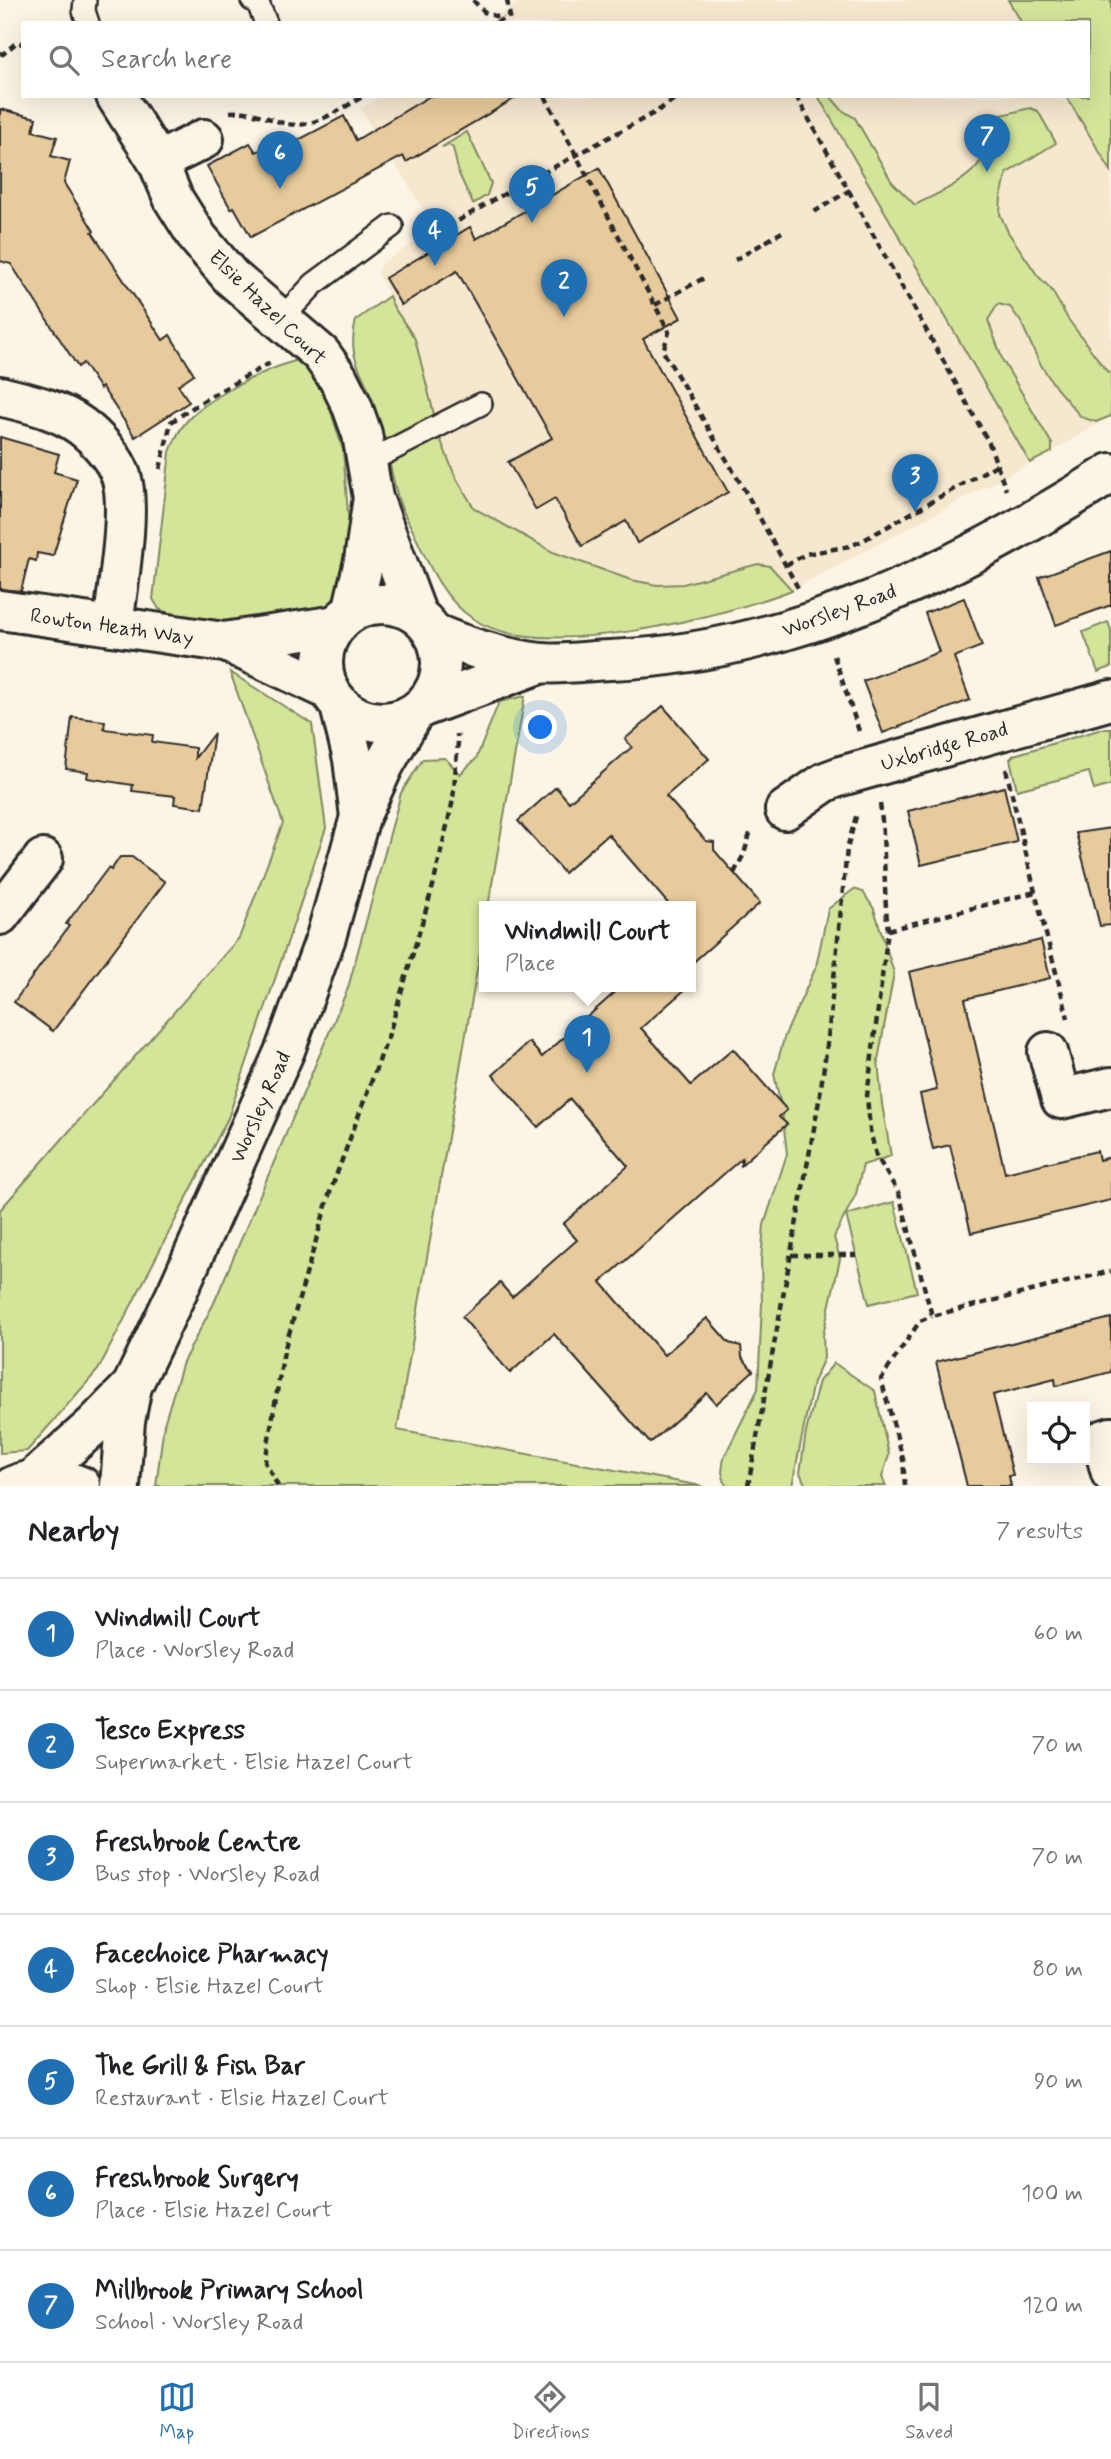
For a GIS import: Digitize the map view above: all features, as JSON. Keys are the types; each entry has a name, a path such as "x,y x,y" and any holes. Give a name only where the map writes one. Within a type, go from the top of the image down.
{"street":[{"name":"Elsie Hazel Court","path":"117,98 158,162 174,200 198,238 231,277 321,354 338,379 352,406 370,480 425,624"},
{"path":"158,162 204,139"},
{"path":"0,396 58,414 80,425 106,452 120,474 126,501 113,626"},
{"name":"Worsley Road","path":"360,817 353,759 322,662 326,642 344,619 360,608 380,604 399,606 462,645 542,663 683,654 733,645 812,623 880,597 1019,529 1111,473"},
{"name":"Elsie Hazel Court","path":"344,619 364,561 370,480"},
{"name":"Rowton Heath Way","path":"0,610 224,642 335,698"},
{"name":"Rowton Heath Way","path":"224,642 344,619"},
{"name":"Worsley Road","path":"120,1486 121,1454 132,1386 189,1266 285,1050 326,937 360,817 384,765 418,710 433,693 441,675 441,655 425,624"},
{"name":"Worsley Road","path":"335,698 356,717 375,722 395,721 542,663"},
{"name":"Uxbridge Road","path":"785,810 825,782 1111,700"},
{"path":"0,915 43,859"},
{"path":"1048,1052 1061,1099 1111,1087"},
{"name":"Worsley Road","path":"16,1482 94,1425 132,1386"},
{"path":"1111,1437 1102,1440 1111,1474"},
{"path":"16,1482 44,1479 68,1481 81,1486"}],"lane":[{"path":"85,0 84,11 87,21"},
{"path":"252,0 257,1 265,21"},
{"path":"293,331 314,284 392,226"},
{"path":"370,480 481,404"}],"path":[{"path":"473,0 484,12 503,19"},
{"path":"507,0 512,21"},
{"path":"500,21 510,15"},
{"path":"0,53 3,54 17,42 21,43"},
{"path":"204,139 216,117 229,112 251,112 285,123 308,124 360,98"},
{"path":"546,98 669,332 663,351 786,565 800,592 819,644 829,641 871,767 885,840 885,915 888,930 867,1096 870,1130 876,1155 899,1194 932,1316"},
{"path":"409,251 497,198 576,157 676,98"},
{"path":"797,98 989,443 1019,529"},
{"path":"814,212 850,190"},
{"path":"735,260 782,232"},
{"path":"655,305 704,278"},
{"path":"126,501 149,497 164,456 171,422 209,397 293,331"},
{"path":"786,565 806,554 850,546 862,541 998,464"},
{"path":"278,1486 265,1462 284,1351 330,1192 388,1037 433,886 453,800 458,743 456,731"},
{"path":"997,732 1072,1034 1048,1052"},
{"path":"748,1486 828,1038 847,849 871,767"},
{"path":"888,930 1035,892"},
{"path":"906,1249 913,1246"},
{"path":"791,1255 856,1255"},
{"path":"905,1486 903,1459 881,1379 920,1321 1111,1271"}],"shaded area":[{"path":"522,0 1111,0 1111,416 1052,452 792,590 770,566 758,564 683,584 657,585 631,580 553,552 474,508 455,476 440,438 415,339 393,306 378,272 382,263 436,229 360,109 378,98 1090,98 1090,21 491,21"}],"green space":[{"path":"1008,0 1111,0 1111,171 1067,98 1090,98 1090,21 1021,21"},
{"path":"819,98 832,98 842,110 855,118 892,182 915,205 947,189 980,163 987,151 998,116 1030,108 1038,111 1056,143 1007,173 1000,214 1008,232 1038,276 1051,289 1068,319 1111,374 1111,416 1096,422 1081,417 1056,388 1039,362 1021,322 1010,307 998,304 988,320 1003,361 1052,444 1052,452 1030,463"},
{"path":"467,132 491,183 487,195 473,204 459,174 453,148 449,145 442,147"},
{"path":"389,296 415,339 440,438 455,476 474,508 553,552 631,580 657,585 683,584 758,564 770,566 792,590 677,623 583,636 540,637 502,631 472,618 461,610 437,579 403,511 374,407 354,354 356,320"},
{"path":"298,360 310,372 328,402 343,450 349,526 348,565 344,584 334,600 320,612 240,624 173,615 159,609 153,599 170,452 178,433 196,413 222,394 254,377"},
{"path":"1108,622 1111,630 1111,667 1098,672 1083,632"},
{"path":"230,672 312,724 326,828 228,1118 98,1370 27,1451 0,1453 0,1210 239,938 283,823"},
{"path":"525,696 489,901 479,901 479,959 397,1430 702,1486 156,1486 164,1424 183,1362 214,1303 348,988 401,793 423,759 445,758 460,774 476,759 499,702"},
{"path":"1102,729 1111,729 1111,785 1094,790 1089,772 1017,790 1010,759 1014,755"},
{"path":"854,889 863,892 874,909 894,973 878,1060 891,1156 863,1165 856,1194 834,1237 840,1259 823,1335 824,1358 813,1382 792,1486 726,1486 722,1472 724,1457 758,1389 764,1225 787,1154 774,1074 785,1035 816,967 828,909"},
{"path":"894,1202 917,1292 869,1304 846,1215"},
{"path":"834,1363 875,1391 889,1455 882,1477 886,1486 806,1486 800,1473 806,1432 819,1381"}],"building":[{"path":"427,98 516,98 406,162 403,156 251,237 234,207 231,209 207,166 250,143 256,152 266,147 270,155 344,116 356,140"},
{"path":"0,109 36,118 33,131 57,137 51,156 70,161 64,183 94,231 92,232 163,340 170,335 194,374 178,385 189,402 135,437 83,363 78,367 11,264 0,261"},
{"path":"599,168 681,318 643,339 728,492 637,543 626,521 582,546 555,499 536,510 508,462 552,438 457,271 401,305 385,278 470,227 476,239"},
{"path":"0,437 59,454 54,472 77,479 53,556 37,553 36,561 29,559 21,591 0,589"},
{"path":"1111,551 1111,605 1056,625 1039,577"},
{"path":"964,598 982,646 954,657 970,700 883,733 863,681 939,652 925,613"},
{"path":"663,706 709,759 666,796 706,841 714,842 714,850 760,903 696,960 696,901 666,901 608,834 564,873 518,821 556,787 569,802 632,747 625,739"},
{"path":"72,717 105,721 104,729 153,735 152,742 195,748 195,758 214,733 203,808 174,804 175,796 132,791 133,785 87,778 88,772 66,769"},
{"path":"1004,787 1017,842 921,865 908,811"},
{"path":"1111,828 1111,925 1100,926 1076,833"},
{"path":"120,857 132,857 165,882 53,1031 14,1002 69,926 66,924 108,868 111,870"},
{"path":"1041,940 1050,978 965,999 1005,1173 1097,1151 1099,1160 1111,1157 1111,1200 971,1233 950,1145 933,1149 927,1126 920,1094 937,1090 909,972"},
{"path":"615,992 682,992 641,1028 691,1085 733,1049 787,1110 779,1117 787,1124 741,1165 742,1158 601,1282 664,1355 707,1318 729,1343 741,1346 742,1357 753,1371 716,1404 707,1393 650,1443 554,1334 510,1373 462,1317 500,1283 512,1297 577,1240 563,1224 628,1166 570,1099 538,1127 493,1075 529,1042 542,1057"},
{"path":"1111,1318 1111,1372 1056,1386 1055,1379 993,1395 1013,1475 1009,1476 1011,1486 967,1486 936,1362"}],"place":[{"name":"Millbrook Primary School","path":"987,172"},
{"name":"Freshbrook Surgery","path":"280,189"},
{"name":"The Grill & Fish Bar","path":"532,223"},
{"name":"Facechoice Pharmacy","path":"435,266"},
{"name":"Tesco Express","path":"564,317"},
{"name":"Freshbrook Centre","path":"915,512"},
{"name":"Windmill Court","path":"587,1073"}]}
